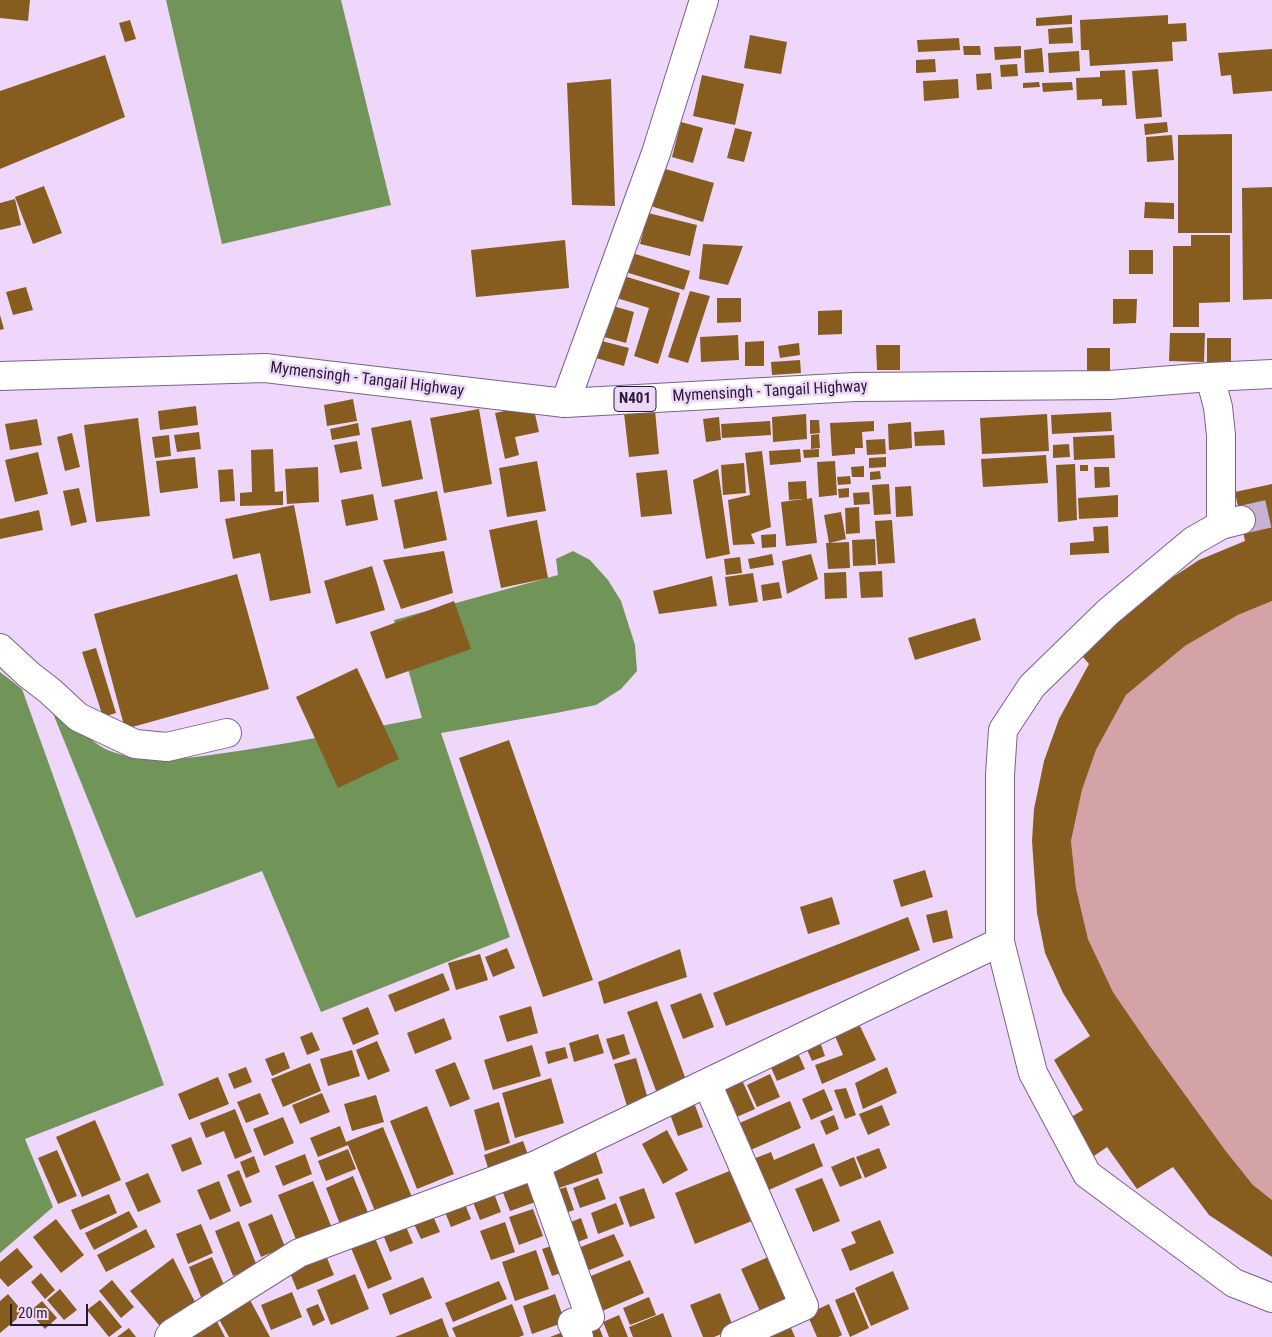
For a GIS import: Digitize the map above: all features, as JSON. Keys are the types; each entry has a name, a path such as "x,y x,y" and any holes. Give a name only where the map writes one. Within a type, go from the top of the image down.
{"main road":[{"path":"566,403 656,153 704,0"},
{"name":"Mymensingh - Tangail Highway","path":"0,376 265,368 566,403 855,387 1110,385 1272,374"},
{"path":"1210,377 1218,407 1231,522 1193,541 1108,612 1032,686 1003,730 1000,775 1000,942 1033,1073 1087,1174 1234,1283 1272,1298"},
{"path":"0,648 78,717 135,744 167,747 227,733"},
{"path":"169,1337 172,1333 299,1253 536,1165 1000,942"},
{"path":"707,1083 804,1306 747,1335"},
{"path":"536,1165 590,1316 572,1323 579,1337"}],"shaded area":[{"path":"166,0 341,0 391,205 222,244"},
{"path":"573,551 590,560 608,580 621,601 635,645 637,671 621,689 596,705 441,733 510,937 321,1012 262,871 136,918 48,701 78,729 103,748 126,756 160,759 177,759 245,750 422,718 394,620 558,575 556,559"},
{"path":"1272,601 1272,1200 1253,1185 1225,1150 1113,992 1088,939 1076,888 1071,841 1082,790 1096,750 1126,695 1185,646 1238,615"},
{"path":"0,672 22,689 164,1085 25,1139 53,1207 0,1253"}],"building":[{"path":"0,0 30,0 28,21 0,18"},
{"path":"1072,15 1072,24 1036,26 1036,18"},
{"path":"1168,15 1168,24 1186,23 1187,41 1172,42 1173,61 1090,66 1089,50 1081,50 1080,20"},
{"path":"130,20 136,39 125,42 119,23"},
{"path":"1072,27 1073,43 1049,44 1048,29"},
{"path":"750,35 787,42 781,74 744,68"},
{"path":"959,38 960,50 918,52 917,40"},
{"path":"963,46 980,46 981,55 964,55"},
{"path":"1021,46 1021,58 995,60 994,47"},
{"path":"1042,48 1044,72 1025,73 1024,50"},
{"path":"1272,49 1272,91 1233,94 1231,75 1221,76 1218,53"},
{"path":"1079,51 1080,71 1049,73 1048,53"},
{"path":"105,55 125,117 0,169 0,91"},
{"path":"935,59 936,72 916,73 916,60"},
{"path":"1017,64 1018,76 1001,77 1000,65"},
{"path":"1158,69 1162,117 1136,119 1132,71"},
{"path":"1125,70 1127,105 1102,106 1102,99 1077,100 1076,78 1100,77 1100,71"},
{"path":"991,73 992,89 977,90 976,74"},
{"path":"702,75 744,84 735,125 693,116"},
{"path":"611,79 615,206 572,205 567,83"},
{"path":"958,79 959,98 924,101 923,81"},
{"path":"1039,82 1040,87 1023,88 1023,83"},
{"path":"1072,82 1073,90 1043,92 1042,83"},
{"path":"681,122 703,128 693,163 672,157"},
{"path":"1167,122 1168,132 1145,135 1144,124"},
{"path":"735,128 752,132 744,162 727,158"},
{"path":"1232,134 1232,233 1178,233 1178,135"},
{"path":"1172,135 1174,160 1147,162 1146,137"},
{"path":"655,166 714,183 703,222 644,204"},
{"path":"44,186 62,233 33,244 15,197"},
{"path":"1272,187 1272,299 1243,300 1242,188"},
{"path":"15,199 21,225 0,230 0,203"},
{"path":"1145,202 1174,203 1174,219 1144,218"},
{"path":"648,213 697,225 690,256 640,244"},
{"path":"1191,235 1230,235 1230,302 1199,303 1199,327 1173,327 1173,246 1191,246"},
{"path":"565,240 569,288 476,297 471,250"},
{"path":"703,244 743,246 728,285 699,279"},
{"path":"1129,250 1153,250 1153,274 1129,274"},
{"path":"626,251 690,271 684,290 619,270"},
{"path":"614,273 680,293 658,364 634,356 649,308 607,295"},
{"path":"26,287 33,310 13,315 6,292"},
{"path":"690,291 710,296 688,363 668,357"},
{"path":"717,298 741,298 741,322 717,323"},
{"path":"1113,299 1137,299 1136,323 1113,324"},
{"path":"606,304 634,312 626,343 597,335"},
{"path":"842,310 842,334 818,335 818,311"},
{"path":"0,315 4,329 0,330"},
{"path":"1170,333 1205,333 1204,362 1169,361"},
{"path":"738,335 739,360 701,362 700,337"},
{"path":"1207,338 1231,338 1231,362 1207,363"},
{"path":"594,339 629,348 624,366 589,356"},
{"path":"764,341 764,366 745,366 745,342"},
{"path":"799,343 800,355 780,358 778,346"},
{"path":"876,345 900,345 900,370 877,370"},
{"path":"1087,348 1110,348 1110,372 1087,372"},
{"path":"800,360 801,373 772,375 771,362"},
{"path":"353,399 357,421 327,426 324,405"},
{"path":"533,405 539,432 515,437 519,455 505,459 495,413"},
{"path":"196,406 198,425 160,430 158,411"},
{"path":"479,409 492,484 444,493 430,418"},
{"path":"655,410 659,454 629,457 624,413"},
{"path":"1111,412 1112,431 1052,434 1051,415"},
{"path":"806,414 807,439 773,442 772,417"},
{"path":"1047,414 1049,451 982,454 980,418"},
{"path":"719,417 721,440 706,442 703,419"},
{"path":"138,418 150,516 96,522 84,425"},
{"path":"37,419 42,445 10,450 5,424"},
{"path":"411,420 423,479 382,487 371,428"},
{"path":"810,420 819,420 820,433 810,434"},
{"path":"770,421 771,435 722,438 721,424"},
{"path":"874,421 874,431 862,432 863,448 855,448 855,454 832,456 830,423"},
{"path":"911,422 912,448 889,450 888,424"},
{"path":"358,423 360,435 332,440 330,429"},
{"path":"944,430 945,445 915,446 914,432"},
{"path":"199,432 201,449 177,452 174,435"},
{"path":"72,433 80,467 65,471 57,437"},
{"path":"819,434 820,448 811,449 811,435"},
{"path":"169,435 171,456 155,458 152,437"},
{"path":"1114,435 1115,458 1074,460 1073,437"},
{"path":"885,439 886,454 867,455 866,440"},
{"path":"357,441 362,469 340,473 334,445"},
{"path":"1069,444 1070,457 1053,458 1053,445"},
{"path":"273,449 275,492 283,491 283,505 240,506 240,493 252,492 251,450"},
{"path":"800,449 801,462 770,465 769,451"},
{"path":"819,449 819,457 804,458 803,450"},
{"path":"762,451 771,527 751,534 755,544 733,545 728,500 750,495 745,453"},
{"path":"38,452 48,494 15,502 5,460"},
{"path":"1046,455 1048,483 983,487 981,459"},
{"path":"195,457 198,488 160,493 156,461"},
{"path":"886,457 886,467 869,468 869,458"},
{"path":"537,461 546,511 507,517 499,468"},
{"path":"835,461 837,495 819,497 817,462"},
{"path":"744,463 746,493 723,495 721,465"},
{"path":"1075,464 1077,520 1058,522 1056,465"},
{"path":"1080,465 1088,465 1088,471 1080,471"},
{"path":"864,466 864,477 852,477 851,467"},
{"path":"318,467 319,502 287,504 285,469"},
{"path":"1094,467 1109,467 1110,487 1095,488"},
{"path":"233,469 235,501 220,502 218,470"},
{"path":"718,469 730,554 706,559 693,480"},
{"path":"667,470 672,514 641,517 636,473"},
{"path":"880,471 881,479 870,480 870,472"},
{"path":"850,476 851,484 838,485 837,477"},
{"path":"806,481 807,499 812,498 817,543 786,546 781,502 804,499 789,500 788,482"},
{"path":"889,484 891,514 874,515 872,485"},
{"path":"1272,484 1272,601 1238,615 1185,646 1126,695 1096,750 1082,790 1071,841 1076,888 1088,939 1113,992 1225,1150 1253,1185 1272,1200 1272,1257 1209,1215 1173,1167 1137,1189 1107,1147 1091,1158 1066,1120 1083,1110 1054,1060 1090,1036 1063,993 1045,953 1037,913 1032,841 1034,809 1044,761 1059,719 1089,664 1082,656 1116,620 1161,585 1199,560 1245,541 1235,492"},
{"path":"911,486 913,516 896,517 895,487"},
{"path":"79,488 87,522 71,526 63,491"},
{"path":"849,488 849,497 839,498 838,489"},
{"path":"437,491 447,540 404,549 394,500"},
{"path":"869,492 870,504 854,505 853,493"},
{"path":"373,494 378,520 346,526 341,500"},
{"path":"1118,495 1118,517 1079,519 1078,498"},
{"path":"294,505 311,593 270,601 260,553 233,559 225,519"},
{"path":"859,507 860,533 846,534 845,508"},
{"path":"39,510 43,530 0,539 0,519"},
{"path":"841,512 846,539 829,543 824,515"},
{"path":"537,520 548,578 501,588 489,530"},
{"path":"892,520 895,563 878,564 875,521"},
{"path":"1108,526 1109,553 1070,555 1070,543 1094,541 1093,527"},
{"path":"776,534 776,547 762,548 761,535"},
{"path":"875,539 876,565 853,566 852,540"},
{"path":"849,542 850,568 828,569 826,543"},
{"path":"444,551 453,593 401,609 383,560"},
{"path":"772,554 774,565 750,569 748,559"},
{"path":"811,554 818,579 787,594 782,561"},
{"path":"740,557 742,573 726,575 724,559"},
{"path":"372,566 385,610 336,624 324,581"},
{"path":"882,571 883,597 861,598 859,572"},
{"path":"846,572 847,598 825,599 824,573"},
{"path":"753,573 758,602 729,606 725,577"},
{"path":"237,574 269,689 125,729 94,614"},
{"path":"712,576 717,606 659,614 653,591"},
{"path":"779,582 782,598 763,601 761,585"},
{"path":"454,601 471,649 386,679 370,632"},
{"path":"975,618 981,640 915,660 908,638"},
{"path":"96,648 116,713 103,717 82,652"},
{"path":"357,668 399,759 338,788 296,697"},
{"path":"509,740 593,980 543,997 459,758"},
{"path":"925,870 933,897 901,907 893,880"},
{"path":"832,897 840,924 808,934 800,907"},
{"path":"947,910 953,938 933,943 926,915"},
{"path":"908,917 920,950 726,1026 713,993"},
{"path":"507,948 515,968 493,977 485,957"},
{"path":"680,949 687,977 604,1004 598,982"},
{"path":"480,954 488,980 456,990 448,963"},
{"path":"443,973 450,990 395,1012 388,995"},
{"path":"701,993 714,1027 683,1039 670,1005"},
{"path":"657,1001 689,1088 659,1099 627,1012"},
{"path":"531,1006 538,1033 507,1042 499,1016"},
{"path":"368,1007 379,1034 353,1045 342,1018"},
{"path":"444,1018 452,1039 415,1054 407,1033"},
{"path":"860,1026 876,1060 822,1084 815,1065 843,1055 835,1036"},
{"path":"312,1032 320,1050 307,1055 300,1037"},
{"path":"598,1034 604,1053 574,1062 569,1043"},
{"path":"624,1034 630,1054 613,1060 606,1039"},
{"path":"819,1039 825,1056 812,1061 805,1045"},
{"path":"377,1041 390,1071 368,1080 356,1050"},
{"path":"532,1045 541,1076 493,1090 484,1060"},
{"path":"565,1047 568,1058 548,1064 545,1052"},
{"path":"352,1050 360,1076 328,1086 320,1059"},
{"path":"797,1051 805,1069 777,1081 769,1063"},
{"path":"284,1052 290,1068 272,1076 265,1059"},
{"path":"636,1058 648,1099 627,1106 614,1064"},
{"path":"455,1062 470,1099 450,1107 435,1070"},
{"path":"310,1063 321,1091 283,1107 271,1079"},
{"path":"246,1067 252,1082 234,1089 228,1074"},
{"path":"887,1067 897,1093 863,1109 855,1083"},
{"path":"770,1074 780,1097 757,1107 747,1085"},
{"path":"218,1077 229,1104 189,1120 178,1094"},
{"path":"551,1078 564,1123 515,1138 502,1093"},
{"path":"742,1080 755,1109 732,1119 720,1089"},
{"path":"846,1088 856,1115 845,1119 834,1090"},
{"path":"824,1089 833,1110 811,1120 802,1099"},
{"path":"260,1093 269,1114 246,1123 237,1102"},
{"path":"322,1093 330,1112 300,1124 292,1105"},
{"path":"376,1095 384,1122 352,1131 344,1104"},
{"path":"692,1097 703,1127 678,1136 667,1106"},
{"path":"790,1101 801,1128 746,1152 735,1125"},
{"path":"499,1102 510,1143 485,1151 474,1110"},
{"path":"882,1105 890,1125 868,1135 859,1114"},
{"path":"427,1106 454,1174 417,1189 390,1121"},
{"path":"235,1109 252,1152 235,1159 224,1131 206,1138 200,1123"},
{"path":"834,1115 839,1129 826,1135 820,1121"},
{"path":"283,1117 294,1143 264,1156 253,1129"},
{"path":"95,1120 121,1180 82,1197 56,1137"},
{"path":"340,1126 346,1142 383,1127 414,1202 377,1216 348,1145 318,1157 310,1138"},
{"path":"667,1130 688,1170 663,1184 642,1144"},
{"path":"191,1137 202,1164 182,1172 171,1145"},
{"path":"523,1141 531,1163 491,1177 484,1155"},
{"path":"814,1143 823,1166 762,1193 748,1161 771,1152 774,1160"},
{"path":"594,1147 603,1173 556,1189 547,1163"},
{"path":"879,1148 887,1168 865,1178 856,1157"},
{"path":"348,1149 356,1169 326,1181 318,1161"},
{"path":"57,1150 77,1196 58,1204 38,1158"},
{"path":"305,1154 312,1174 283,1186 275,1166"},
{"path":"254,1156 260,1172 246,1178 240,1162"},
{"path":"854,1157 862,1178 840,1187 831,1167"},
{"path":"742,1166 762,1217 695,1244 675,1193"},
{"path":"239,1170 252,1202 240,1207 227,1175"},
{"path":"148,1173 161,1202 138,1212 125,1183"},
{"path":"535,1173 544,1199 510,1211 500,1185"},
{"path":"353,1176 369,1215 341,1227 326,1188"},
{"path":"598,1178 606,1199 580,1208 573,1188"},
{"path":"822,1178 840,1221 813,1232 795,1189"},
{"path":"219,1181 231,1211 210,1220 197,1190"},
{"path":"313,1181 334,1233 299,1247 278,1195"},
{"path":"566,1187 574,1210 560,1215 551,1192"},
{"path":"492,1188 501,1212 480,1220 471,1197"},
{"path":"644,1188 655,1218 630,1227 619,1197"},
{"path":"109,1194 117,1213 80,1230 71,1210"},
{"path":"463,1199 471,1219 451,1227 443,1207"},
{"path":"616,1203 624,1224 598,1234 591,1213"},
{"path":"533,1209 543,1236 519,1245 509,1217"},
{"path":"129,1211 138,1227 94,1250 85,1233"},
{"path":"272,1214 285,1247 261,1257 248,1224"},
{"path":"433,1216 440,1232 421,1239 414,1224"},
{"path":"581,1218 588,1238 573,1244 566,1224"},
{"path":"56,1219 84,1255 61,1273 33,1237"},
{"path":"880,1220 894,1253 850,1271 841,1249 856,1243 851,1232"},
{"path":"239,1221 257,1266 233,1276 215,1231"},
{"path":"404,1222 413,1243 390,1252 382,1232"},
{"path":"505,1222 515,1252 491,1260 480,1231"},
{"path":"201,1224 213,1253 188,1264 176,1234"},
{"path":"146,1229 155,1247 106,1272 97,1255"},
{"path":"614,1234 624,1256 582,1273 573,1250"},
{"path":"375,1238 392,1279 368,1289 351,1248"},
{"path":"560,1243 570,1270 552,1276 542,1249"},
{"path":"17,1248 33,1267 8,1287 0,1278 0,1262"},
{"path":"536,1250 549,1289 515,1301 502,1262"},
{"path":"325,1253 334,1275 297,1290 288,1268"},
{"path":"773,1255 795,1304 763,1318 741,1269"},
{"path":"212,1257 225,1287 201,1297 189,1267"},
{"path":"173,1258 198,1308 165,1332 130,1291"},
{"path":"630,1260 644,1293 600,1312 586,1278"},
{"path":"893,1271 909,1309 871,1326 855,1288"},
{"path":"41,1273 55,1290 45,1299 31,1282"},
{"path":"355,1274 369,1309 331,1325 317,1290"},
{"path":"423,1277 432,1298 390,1315 382,1294"},
{"path":"112,1280 134,1307 121,1318 99,1291"},
{"path":"499,1281 507,1299 453,1322 445,1303"},
{"path":"243,1287 270,1337 229,1337 211,1305"},
{"path":"60,1289 77,1310 64,1320 47,1300"},
{"path":"292,1292 302,1317 271,1330 261,1305"},
{"path":"854,1292 869,1328 850,1337 835,1300"},
{"path":"720,1293 734,1329 714,1337 703,1337 690,1305"},
{"path":"8,1294 24,1313 0,1333 0,1301"},
{"path":"555,1294 565,1322 532,1334 523,1306"},
{"path":"649,1297 656,1315 630,1325 623,1308"},
{"path":"100,1300 122,1327 109,1337 87,1310"},
{"path":"42,1301 57,1318 45,1329 29,1312"},
{"path":"318,1304 325,1320 313,1326 306,1309"},
{"path":"512,1304 524,1335 519,1337 456,1337 452,1328"},
{"path":"829,1304 842,1335 838,1337 817,1337 807,1314"},
{"path":"212,1312 225,1337 178,1337"},
{"path":"663,1313 672,1337 633,1337 629,1327"},
{"path":"619,1315 628,1337 609,1337 603,1322"},
{"path":"442,1318 449,1337 395,1337"},
{"path":"788,1321 795,1337 768,1337"},
{"path":"597,1322 603,1337 586,1337"},
{"path":"129,1328 136,1337 117,1337"},
{"path":"568,1330 570,1337 550,1337"}],"tunnel":[{"path":"1241,520 1272,513"}]}
